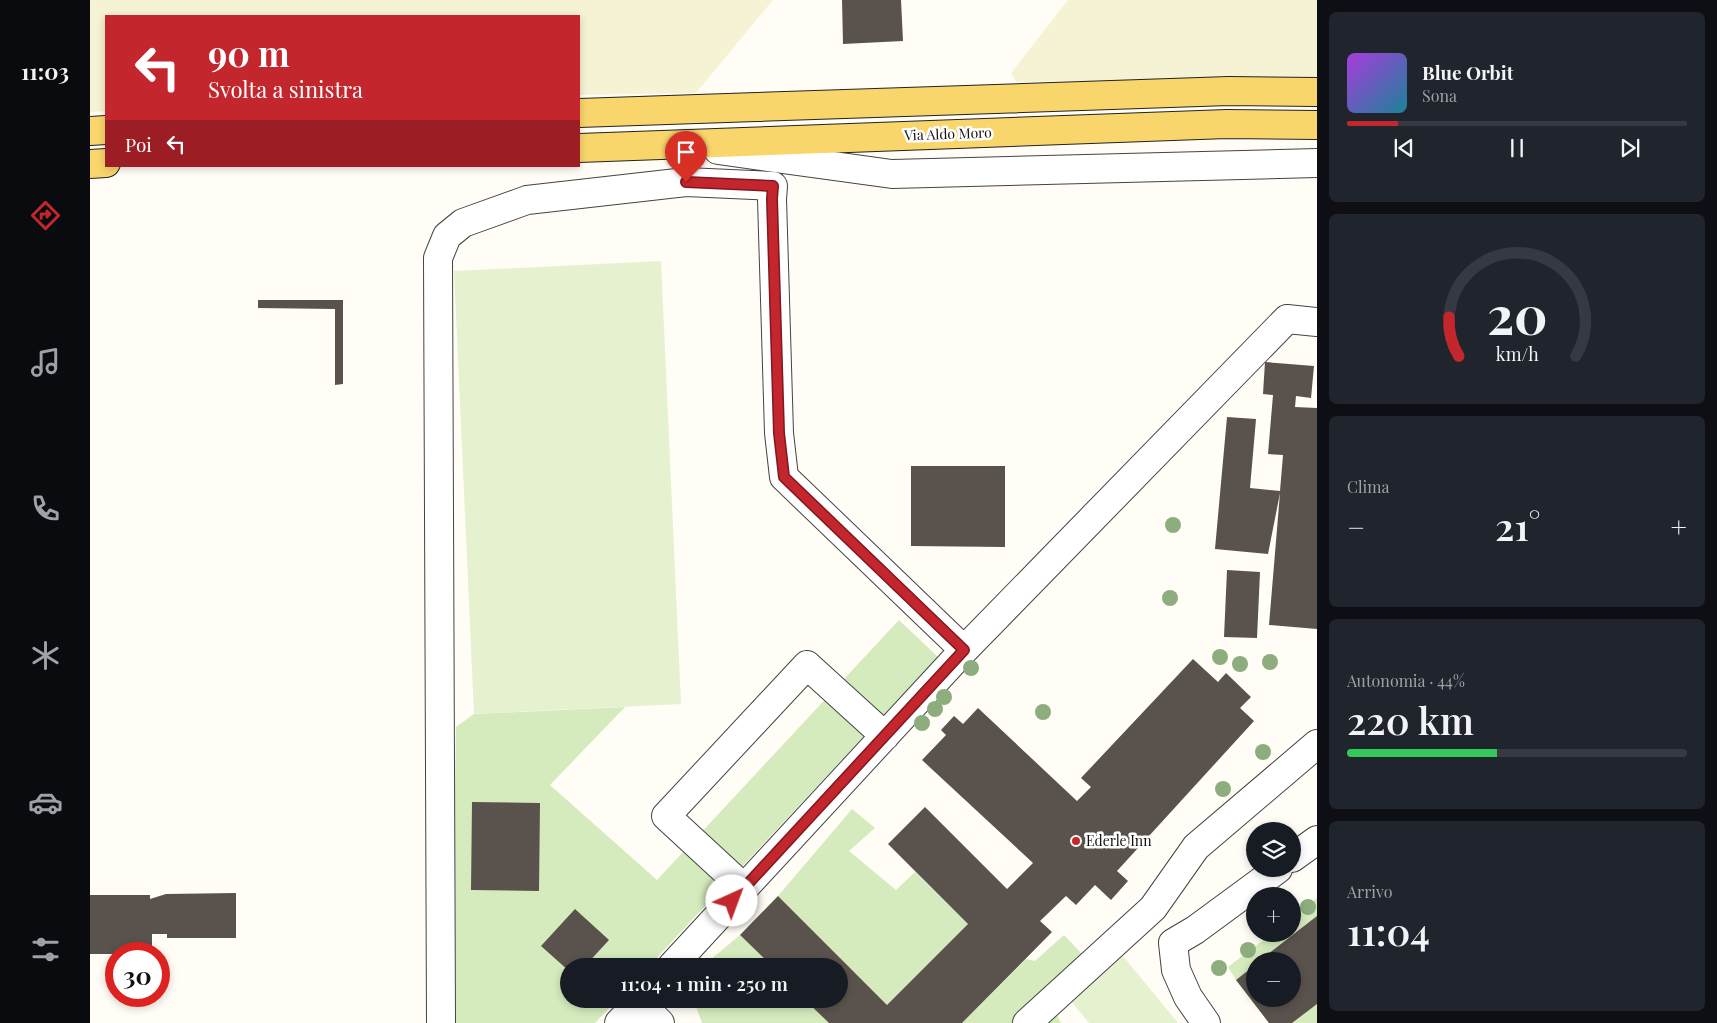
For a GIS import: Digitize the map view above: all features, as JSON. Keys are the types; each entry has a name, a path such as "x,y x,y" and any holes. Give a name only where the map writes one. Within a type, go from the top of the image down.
{"main road":[{"path":"580,113 1229,91 1317,92"},
{"name":"Via Aldo Moro","path":"580,148 1227,124 1317,125"},
{"path":"90,131 105,130"},
{"path":"90,164 105,163"}],"street":[{"path":"676,144 892,174 1317,163"},
{"path":"441,1023 438,258 447,236 463,223 527,200 601,191 686,182 773,186 779,433 784,477 964,650"},
{"path":"679,958 964,650 1287,318 1317,322"},
{"path":"744,888 666,816 807,665 885,736"},
{"path":"1027,1023 1153,908 1196,847 1317,744"},
{"path":"1301,852 1317,840"},
{"path":"1173,943 1195,930 1267,877"},
{"path":"1153,908 1173,943 1176,970 1188,996 1206,1023"},
{"path":"619,1023 633,1008"},
{"path":"647,1008 660,1023"}],"shaded area":[{"path":"90,0 773,0 696,93 580,95 580,15 105,15 105,111 90,112"},
{"path":"1068,0 1317,0 1317,78 1016,82 1011,73"}],"green space":[{"path":"661,261 681,704 474,714 454,271"},
{"path":"899,620 938,657 656,958 560,958 560,1008 609,1008 595,1023 451,1023 456,727 474,714 625,707 550,785 657,880"},
{"path":"852,809 875,828 849,851 896,890 915,872 968,924 887,1005 848,966 848,958 840,958 778,896"},
{"path":"1317,898 1317,1023 1269,1023 1257,1007 1301,1007 1301,952 1248,952 1261,942 1301,942 1301,911"},
{"path":"740,935 764,958 713,958"},
{"path":"1064,935 1101,974 1056,1013 1061,1023 962,1023 1026,959 1035,961"},
{"path":"1246,953 1246,993 1236,980 1228,967"},
{"path":"1123,956 1178,1023 1089,1023 1070,1000"},
{"path":"696,1008 813,1008 829,1023 702,1023"}],"building":[{"path":"842,0 901,0 903,41 843,44"},
{"path":"258,300 343,300 343,384 335,385 335,309 258,308"},
{"path":"1265,362 1314,366 1311,398 1296,396 1295,407 1317,408 1317,629 1269,625 1280,493 1268,554 1215,549 1227,417 1256,419 1250,488 1280,491 1283,455 1268,454 1273,395 1263,394"},
{"path":"911,466 1005,466 1005,547 911,546"},
{"path":"1227,570 1260,572 1257,638 1224,637"},
{"name":"Ederle Inn","path":"1193,659 1218,682 1226,673 1251,697 1240,708 1254,721 1117,871 1128,881 1111,900 1095,885 1076,905 1066,896 1040,921 1052,932 962,1023 829,1023 813,1008 848,1008 848,966 887,1005 968,924 888,844 925,807 1007,889 1033,863 922,760 946,735 941,730 954,716 963,724 978,708 1077,801 1091,787 1081,778"},
{"path":"472,802 540,803 539,891 471,890"},
{"path":"236,893 236,938 167,938 167,934 152,934 152,942 105,942 105,954 90,954 90,895 150,895 150,899 166,894"},
{"name":"Ederle Inn","path":"778,896 840,958 764,958 740,935"},
{"path":"575,909 609,940 592,958 560,958 560,963 541,946"},
{"path":"1317,916 1317,1004 1292,1023 1269,1023 1257,1007 1301,1007 1301,952 1271,952 1283,942 1301,942 1301,928"},
{"path":"1246,972 1246,993 1236,980"}],"place":[{"name":"Ederle Inn","path":"1076,841"}],"route":[{"path":"686,182 773,186 779,433 784,477 964,650 732,901"}]}
